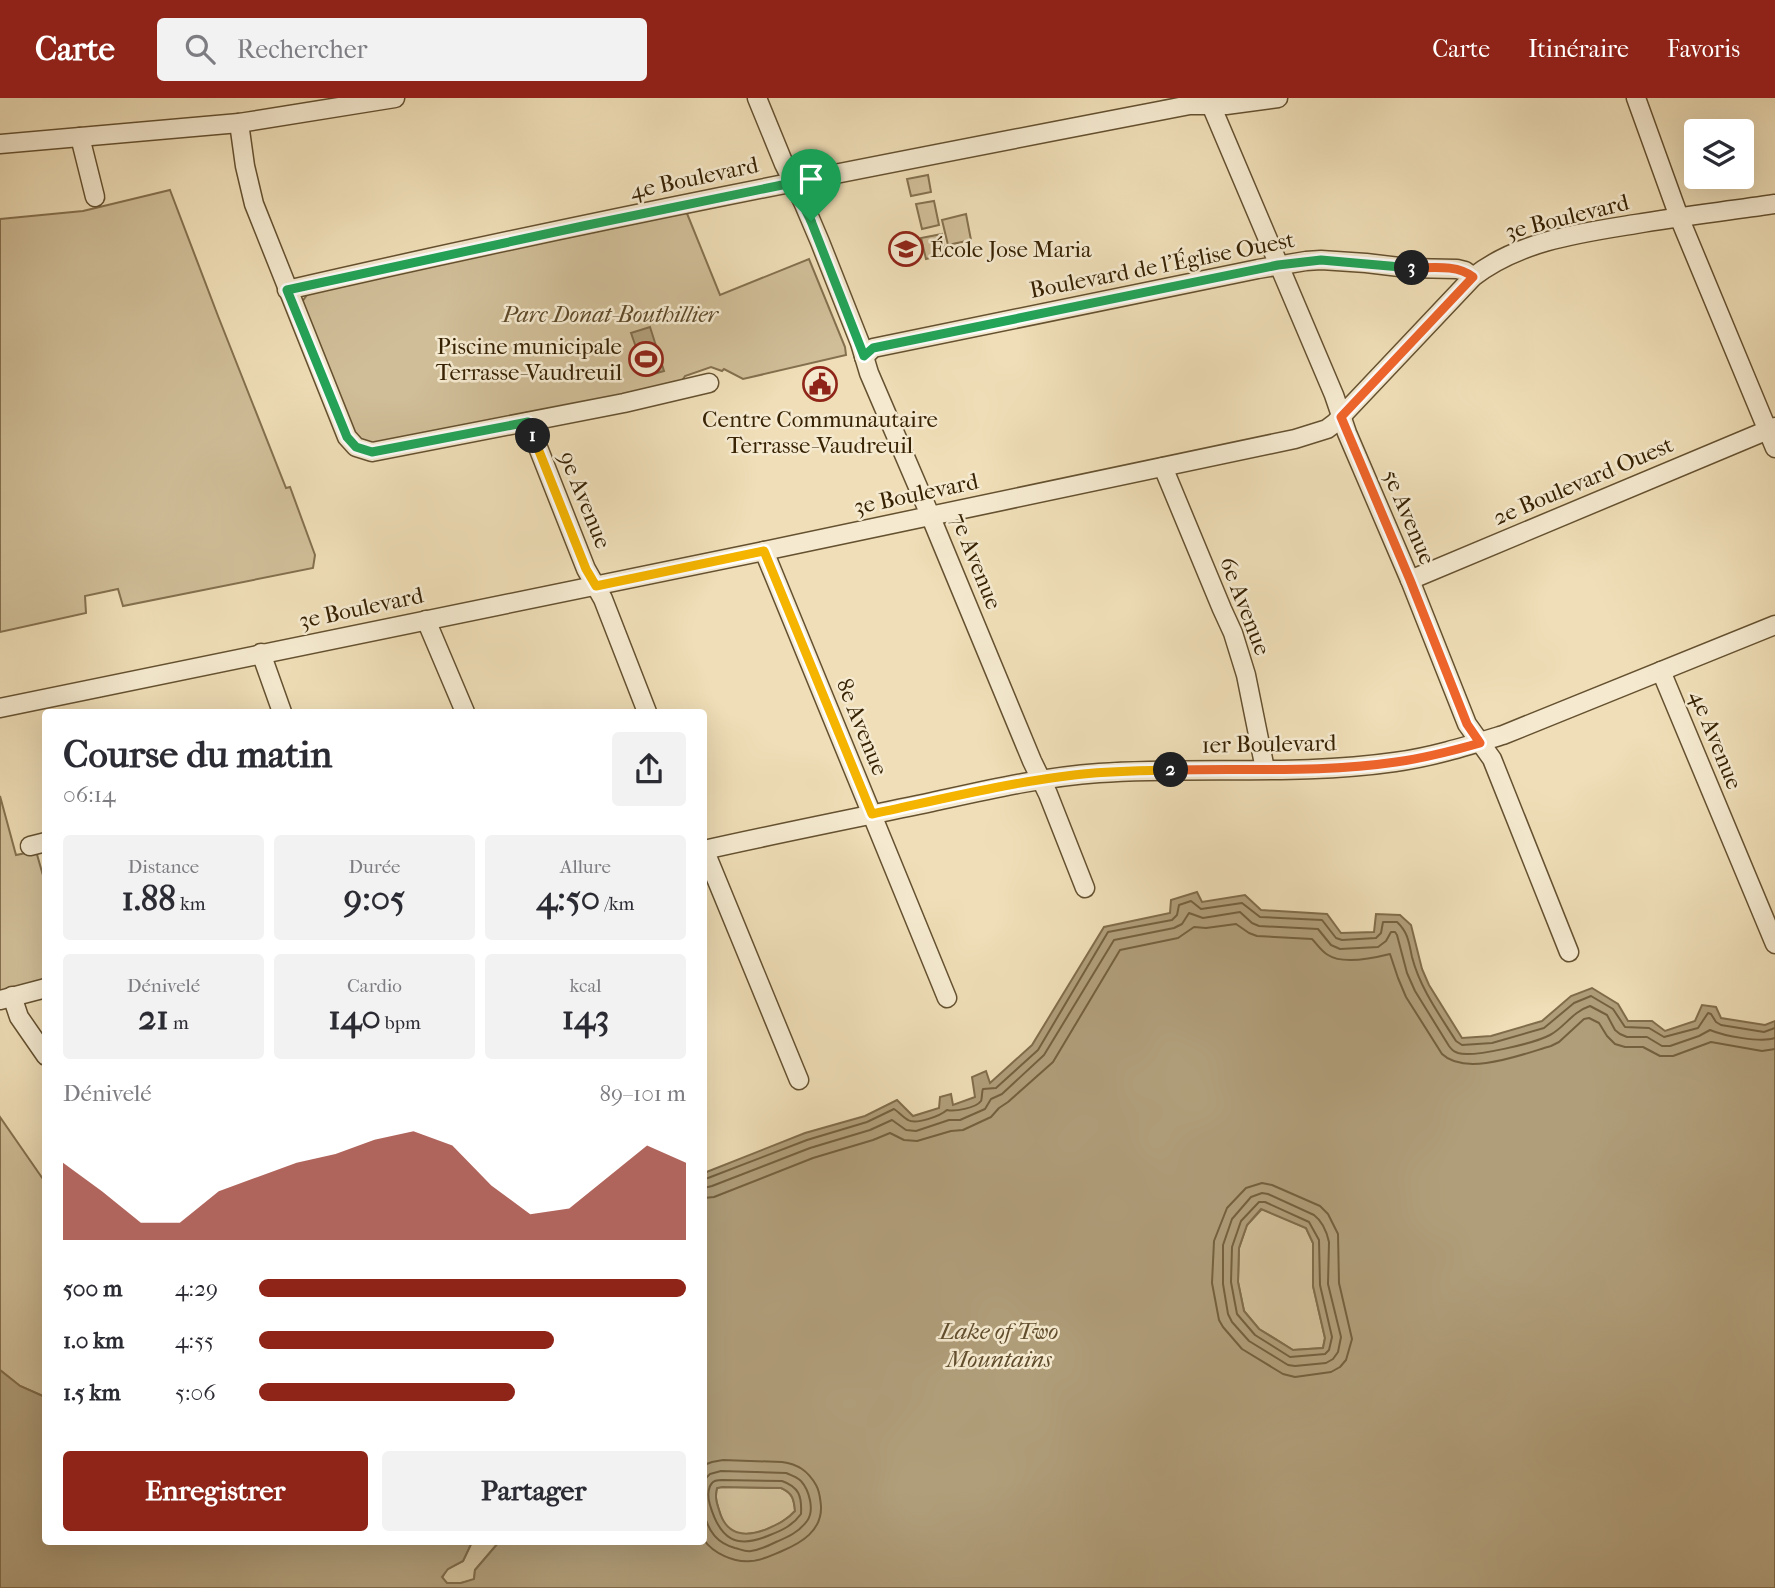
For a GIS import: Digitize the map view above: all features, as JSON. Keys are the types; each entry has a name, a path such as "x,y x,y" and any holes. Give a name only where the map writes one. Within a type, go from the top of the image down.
{"street":[{"path":"0,144 239,123 394,98"},
{"name":"7e Avenue","path":"757,98 792,183 803,202 869,373 1048,794 1085,888"},
{"name":"4e Boulevard","path":"287,290 792,183 1209,101 1226,105 1278,98"},
{"path":"1636,98 1679,218 1771,428 1775,448"},
{"name":"5e Avenue","path":"1209,101 1410,580 1467,724 1492,759 1569,952"},
{"path":"239,123 243,158 254,204 347,437 356,447 372,452 624,403 709,383"},
{"path":"80,137 95,197"},
{"name":"3e Boulevard","path":"0,708 1295,439 1327,429 1341,417 1473,277 1499,260 1543,243 1600,230 1775,204"},
{"name":"Boulevard de l'Église Ouest","path":"864,356 873,348 1313,260 1457,269 1473,277"},
{"name":"9e Avenue","path":"528,422 586,569 603,599 646,709"},
{"name":"2e Boulevard Ouest","path":"1410,580 1771,428"},
{"name":"6e Avenue","path":"1163,467 1238,647 1265,769"},
{"name":"8e Avenue","path":"764,551 947,998"},
{"path":"426,620 464,709"},
{"name":"1er Boulevard","path":"707,848 1041,780 1100,772 1343,767 1395,762 1441,753 1503,735 1775,625"},
{"path":"261,653 281,709"},
{"name":"4e Avenue","path":"1661,671 1775,944"},
{"path":"707,856 799,1080"},
{"path":"42,989 6,998 42,1050"}],"green space":[{"path":"928,175 931,192 911,196 907,179"},
{"path":"170,190 286,488 290,487 315,555 313,568 123,606 118,589 85,596 86,613 0,632 0,219 83,211"},
{"path":"934,201 939,225 922,229 916,204"},
{"name":"Parc Donat-Bouthillier","path":"686,211 720,295 809,259 846,355 743,379 724,369 722,371 711,367 685,376 680,384 381,446 357,439 302,302 309,292"},
{"path":"966,214 971,240 948,245 942,220"},
{"path":"942,234 946,254 926,259 921,238"},
{"path":"0,796 16,855 36,851 42,872 42,981 0,992"},
{"path":"0,1117 42,1178 42,1396 20,1386 0,1370"},
{"path":"1262,1209 1306,1228 1313,1243 1313,1286 1325,1338 1323,1348 1293,1350 1259,1329 1244,1311 1238,1282 1239,1248 1247,1225"},
{"path":"717,1488 781,1488 792,1497 795,1511 773,1527 755,1533 737,1533 727,1527 721,1515 716,1494"},
{"path":"471,1545 496,1545 475,1570 474,1580 446,1583 442,1578 447,1569 463,1561"}],"water":[{"path":"650,327 664,371 646,376 631,333"},
{"name":"Lake of Two Mountains","path":"1197,892 1202,902 1245,895 1261,910 1327,914 1341,933 1374,932 1376,914 1400,915 1411,925 1422,969 1429,985 1462,1038 1491,1036 1542,1021 1571,996 1592,988 1618,1004 1628,1021 1652,1021 1665,1031 1695,1021 1702,1005 1716,1007 1721,1018 1765,1025 1775,1021 1775,1588 0,1588 0,1370 20,1386 42,1396 42,1545 471,1545 463,1561 448,1569 442,1577 447,1583 461,1583 474,1579 475,1570 496,1545 707,1545 707,1172 805,1133 865,1116 897,1100 913,1116 939,1108 940,1097 951,1094 953,1105 975,1097 972,1077 986,1071 990,1083 1032,1045 1104,927 1170,913 1171,900","holes":["1261,1209 1306,1228 1313,1243 1313,1286 1325,1338 1323,1348 1293,1350 1259,1329 1244,1311 1238,1282 1239,1248 1247,1225","717,1488 781,1488 788,1492 794,1503 795,1511 786,1519 759,1532 744,1534 726,1525 716,1499"]}],"place":[{"name":"École Jose Maria","path":"906,249"},
{"name":"Piscine municipale Terrasse-Vaudreuil","path":"646,359"},
{"name":"Centre Communautaire Terrasse-Vaudreuil","path":"820,384"}],"route":[{"path":"792,183 811,221 864,356 873,348 1306,261 1457,269 1473,277 1341,417 1467,724 1480,743 1417,759 1371,765 1071,775 872,814 764,551 596,586 586,569 528,422 372,452 361,450 347,437 287,290 792,183"}]}
